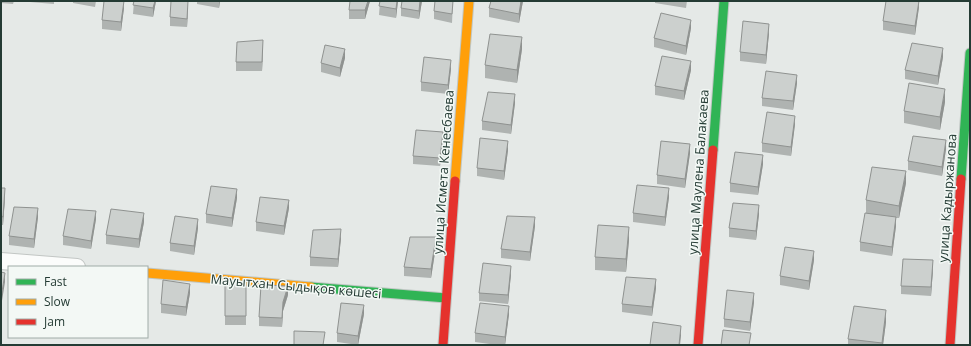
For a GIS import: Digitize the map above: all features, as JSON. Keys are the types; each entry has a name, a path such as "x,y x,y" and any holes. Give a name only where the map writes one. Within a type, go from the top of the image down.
{"street":[{"name":"улица Исмета Кенесбаева","path":"443,345 469,1"},
{"name":"улица Маулена Балакаева","path":"698,345 724,1"},
{"name":"улица Кадыржанова","path":"950,345 970,53"},
{"path":"1,261 64,266"},
{"name":"Мауытхан Сыдықов көшесі","path":"148,273 446,298"}],"building":[{"path":"104,1 124,1 121,22 102,20"},
{"path":"134,1 155,1 153,8 133,5"},
{"path":"171,1 188,1 187,19 170,17"},
{"path":"350,1 368,1 365,10 349,10"},
{"path":"380,1 397,1 396,9 379,6"},
{"path":"402,1 420,1 419,11 401,8"},
{"path":"435,1 453,1 452,14 434,11"},
{"path":"491,1 521,1 519,14 489,8"},
{"path":"886,1 919,1 915,26 883,21"},
{"path":"661,13 691,20 686,46 654,38"},
{"path":"743,21 769,24 766,55 740,52"},
{"path":"490,34 522,37 517,70 485,65"},
{"path":"263,40 262,62 236,62 237,42"},
{"path":"912,43 943,48 938,76 905,70"},
{"path":"325,45 345,49 340,68 321,63"},
{"path":"662,56 691,61 684,91 655,86"},
{"path":"424,57 451,60 448,85 421,82"},
{"path":"766,71 797,75 793,101 762,98"},
{"path":"909,83 945,89 940,117 904,111"},
{"path":"488,92 515,94 511,125 482,121"},
{"path":"767,112 795,116 791,147 762,143"},
{"path":"416,130 443,132 440,158 413,156"},
{"path":"913,136 946,140 942,167 908,161"},
{"path":"480,138 508,141 504,171 477,168"},
{"path":"661,141 690,144 685,179 657,175"},
{"path":"735,152 763,155 758,187 730,183"},
{"path":"872,167 906,171 899,206 866,200"},
{"path":"637,185 669,188 665,217 633,213"},
{"path":"211,186 237,189 232,218 206,214"},
{"path":"1,188 5,188 3,217 1,216"},
{"path":"260,197 289,200 284,226 256,222"},
{"path":"733,203 759,205 756,231 729,228"},
{"path":"14,207 38,208 34,239 9,236"},
{"path":"68,209 96,211 91,241 63,236"},
{"path":"111,209 144,213 139,239 106,235"},
{"path":"865,213 896,217 892,247 860,242"},
{"path":"175,216 198,219 194,246 170,243"},
{"path":"507,216 535,217 530,252 501,249"},
{"path":"598,225 629,227 626,259 595,257"},
{"path":"341,229 338,259 310,257 313,230"},
{"path":"410,237 436,237 431,269 404,267"},
{"path":"785,247 814,251 809,281 780,276"},
{"path":"903,259 933,260 931,287 901,286"},
{"path":"483,263 511,266 508,295 479,293"},
{"path":"1,272 5,273 1,298"},
{"path":"626,277 656,279 652,307 622,304"},
{"path":"163,280 190,284 186,307 161,304"},
{"path":"225,281 246,281 246,316 225,316"},
{"path":"261,285 288,286 283,302 282,318 259,317"},
{"path":"727,290 754,293 750,322 724,319"},
{"path":"341,303 364,305 358,336 337,333"},
{"path":"480,303 509,306 505,337 475,333"},
{"path":"854,306 886,310 882,343 848,339"},
{"path":"653,322 681,326 679,345 650,345"},
{"path":"723,330 751,333 749,345 721,345"},
{"path":"294,331 325,332 323,345 294,345"}],"traffic: fast":[{"path":"713,150 724,1"},
{"path":"961,179 970,53"},
{"path":"311,287 446,298"}],"traffic: slow":[{"path":"455,181 469,1"},
{"path":"148,273 311,287"}],"traffic: jam":[{"path":"698,345 713,150"},
{"path":"950,345 961,179"},
{"path":"443,345 455,181"}]}
